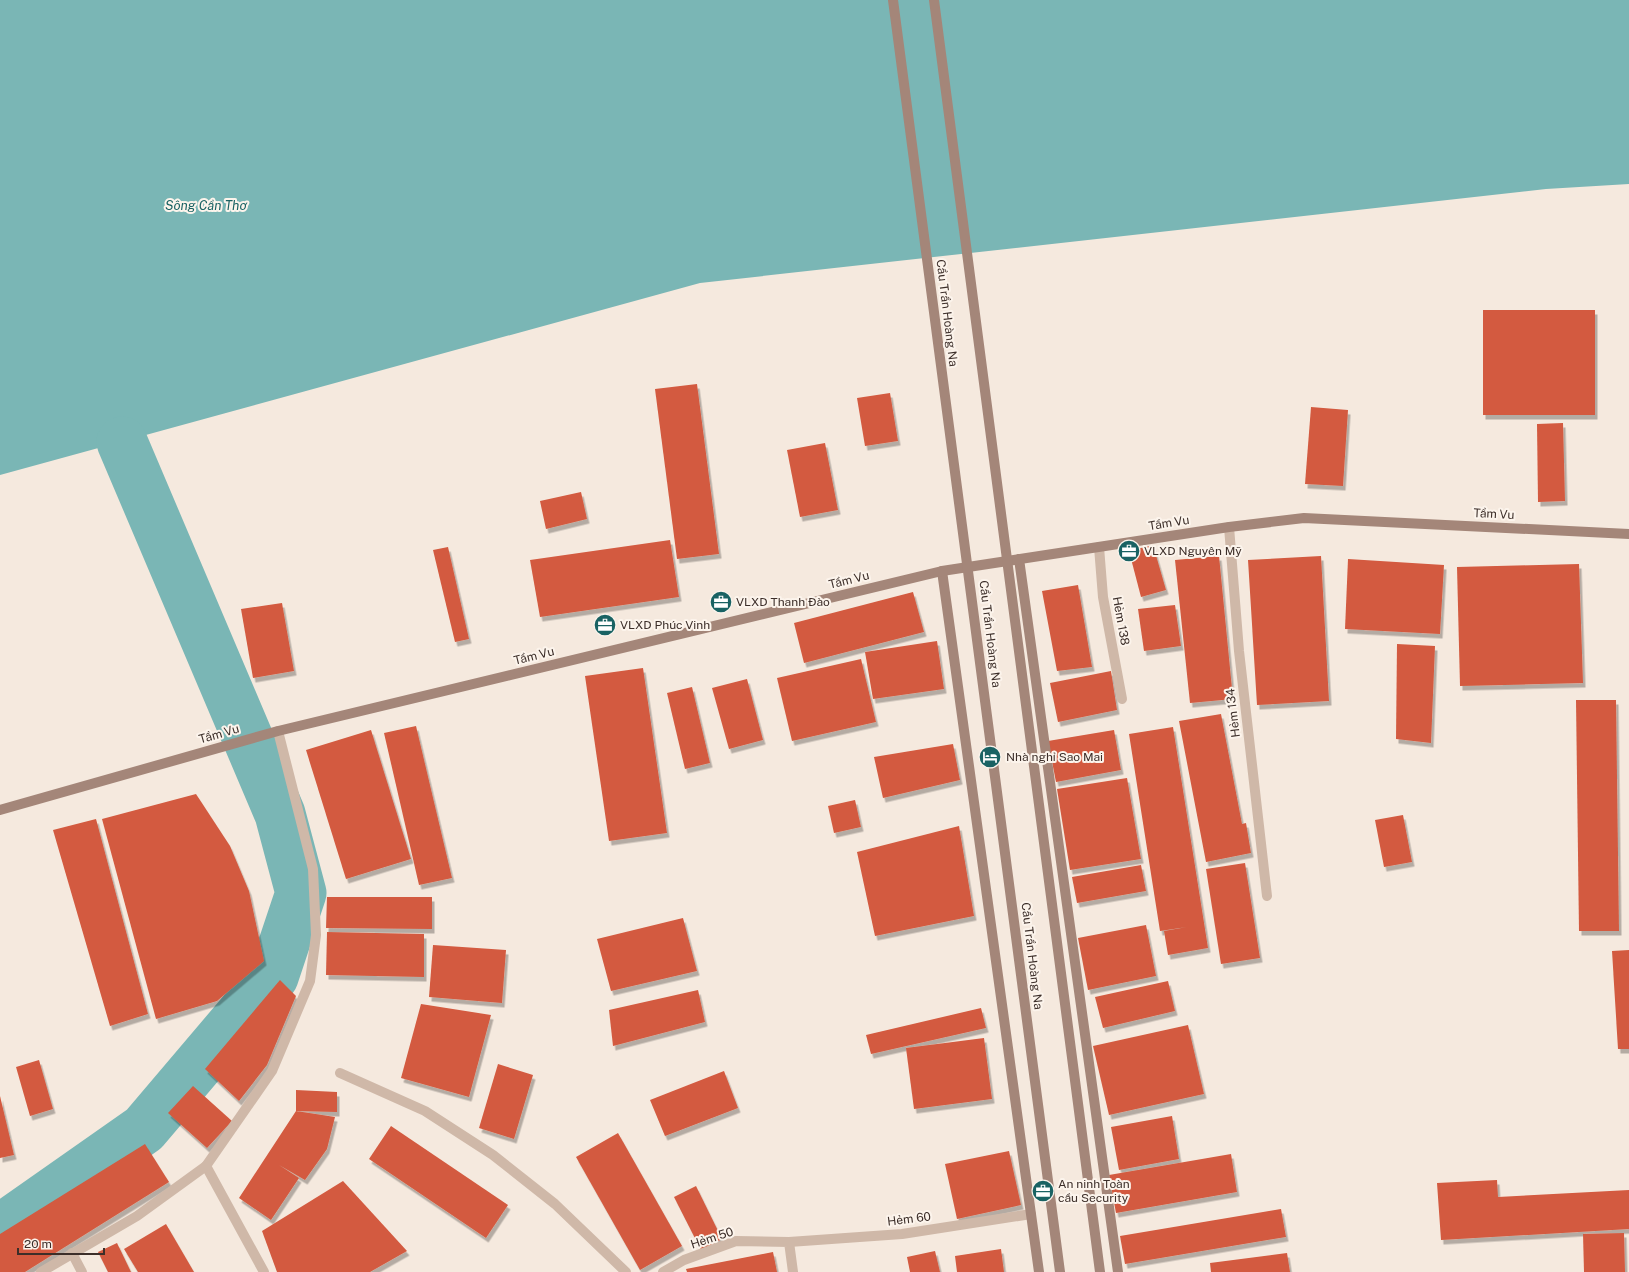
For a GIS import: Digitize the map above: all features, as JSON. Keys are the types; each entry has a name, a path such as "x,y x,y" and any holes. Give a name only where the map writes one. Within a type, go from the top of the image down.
{"main road":[{"name":"Cầu Trần Hoàng Na","path":"893,0 1060,1272"},
{"path":"934,0 1100,1272"},
{"name":"Tầm Vu","path":"0,810 277,732 942,571 1229,527 1304,518 1629,534"},
{"path":"1019,559 1118,1272"},
{"path":"942,571 1039,1272"}],"street":[{"name":"Hẻm 134","path":"1229,527 1239,651 1267,896"},
{"name":"Hẻm 138","path":"1099,547 1103,597 1122,699"},
{"path":"41,1272 137,1216 206,1166 272,1071 310,981 316,935 313,869 277,732"},
{"path":"340,1073 425,1111 493,1155 555,1204 626,1272"},
{"path":"206,1166 264,1272"},
{"name":"Hẻm 60","path":"789,1242 902,1234 1030,1214"},
{"name":"Hẻm 50","path":"663,1272 684,1260 736,1242 789,1242"},
{"path":"789,1242 793,1272"},
{"path":"72,1253 82,1272"}],"water":[{"name":"Sông Cần Thơ","path":"0,0 1629,0 1629,184 1546,189 700,283 0,475"}],"building":[{"path":"1483,310 1595,310 1595,415 1483,415"},
{"path":"697,384 719,554 677,559 655,389"},
{"path":"890,393 898,441 865,446 857,398"},
{"path":"1311,407 1348,410 1343,486 1305,484"},
{"path":"1563,423 1565,501 1538,502 1537,424"},
{"path":"825,443 838,510 800,517 787,450"},
{"path":"581,492 587,519 546,529 540,501"},
{"path":"670,540 679,597 540,617 530,560"},
{"path":"1153,545 1166,590 1141,597 1129,551"},
{"path":"448,547 469,639 455,642 433,550"},
{"path":"1219,556 1233,699 1190,703 1175,560"},
{"path":"1321,556 1329,701 1257,705 1248,560"},
{"path":"1348,559 1444,565 1440,634 1345,629"},
{"path":"1579,564 1583,683 1460,686 1457,567"},
{"path":"1078,585 1092,667 1057,671 1042,591"},
{"path":"913,592 924,632 804,663 794,623"},
{"path":"282,603 294,671 253,678 241,609"},
{"path":"1175,605 1181,646 1144,651 1138,609"},
{"path":"937,641 944,689 873,699 865,652"},
{"path":"1397,644 1435,646 1431,743 1396,739"},
{"path":"861,659 876,722 792,741 777,678"},
{"path":"643,668 667,833 609,841 585,676"},
{"path":"1111,671 1117,710 1058,722 1050,683"},
{"path":"747,679 763,740 729,749 712,688"},
{"path":"692,687 710,763 685,769 667,693"},
{"path":"1576,700 1616,700 1619,931 1579,931"},
{"path":"1221,714 1242,824 1246,823 1251,853 1206,862 1179,721"},
{"path":"416,726 452,878 419,885 384,733"},
{"path":"1173,727 1208,948 1168,955 1164,931 1187,927 1160,931 1129,734"},
{"path":"371,730 411,859 346,879 306,750"},
{"path":"1114,730 1121,770 1056,782 1048,741"},
{"path":"953,744 960,780 883,798 874,757"},
{"path":"1127,778 1141,859 1070,870 1057,789"},
{"path":"196,794 230,846 249,891 264,961 217,1001 156,1019 102,819"},
{"path":"855,800 861,827 834,833 828,806"},
{"path":"1403,815 1412,862 1384,867 1375,820"},
{"path":"96,819 148,1014 110,1026 53,830"},
{"path":"959,826 974,916 875,936 857,852"},
{"path":"1245,863 1260,958 1221,964 1206,869"},
{"path":"1141,865 1146,891 1077,903 1072,877"},
{"path":"327,897 432,897 432,929 326,928"},
{"path":"683,918 697,971 611,991 597,939"},
{"path":"1146,925 1156,976 1088,990 1078,938"},
{"path":"327,932 424,934 424,977 326,975"},
{"path":"433,945 506,950 502,1003 429,997"},
{"path":"1629,950 1629,1049 1618,1049 1612,951"},
{"path":"280,980 296,996 267,1065 239,1101 205,1069"},
{"path":"1168,981 1175,1011 1103,1028 1095,997"},
{"path":"698,990 705,1022 613,1046 609,1010"},
{"path":"421,1004 491,1015 469,1097 401,1078"},
{"path":"981,1008 986,1028 871,1054 866,1035"},
{"path":"1188,1025 1204,1094 1109,1115 1093,1046"},
{"path":"984,1038 992,1099 914,1109 906,1048"},
{"path":"39,1060 53,1109 30,1116 16,1067"},
{"path":"498,1064 533,1075 514,1139 479,1128"},
{"path":"724,1071 738,1108 665,1136 650,1100"},
{"path":"193,1086 232,1121 207,1148 168,1113"},
{"path":"296,1090 337,1092 337,1112 296,1111"},
{"path":"0,1096 14,1155 0,1158"},
{"path":"296,1111 335,1117 327,1149 305,1180 279,1165 299,1178 271,1220 239,1198"},
{"path":"1172,1116 1179,1159 1119,1170 1111,1127"},
{"path":"391,1126 508,1205 486,1238 369,1159"},
{"path":"618,1133 682,1246 640,1270 576,1157"},
{"path":"145,1144 169,1182 25,1272 0,1272 0,1234"},
{"path":"1009,1151 1021,1205 957,1219 945,1164"},
{"path":"1231,1154 1237,1192 1116,1213 1109,1175"},
{"path":"1497,1180 1498,1197 1629,1190 1629,1229 1441,1240 1437,1183"},
{"path":"343,1181 407,1251 370,1272 277,1272 262,1231"},
{"path":"696,1186 722,1239 701,1250 674,1197"},
{"path":"1281,1209 1286,1237 1125,1264 1120,1236"},
{"path":"166,1224 194,1272 138,1272 124,1249"},
{"path":"1624,1233 1625,1272 1584,1272 1583,1234"},
{"path":"117,1243 131,1272 108,1272 98,1252"},
{"path":"1001,1249 1004,1272 957,1272 955,1256"},
{"path":"935,1251 940,1272 910,1272 907,1257"},
{"path":"773,1252 777,1272 687,1272 686,1269"},
{"path":"1287,1253 1290,1272 1211,1272 1210,1263"}],"waterway":[{"path":"0,1230 144,1129 273,977 301,893 280,814 122,442"}],"place":[{"name":"VLXD Nguyên Mỹ","path":"1129,551"},
{"name":"VLXD Thanh Đào","path":"721,602"},
{"name":"VLXD Phúc Vinh","path":"605,625"},
{"name":"Nhà nghỉ Sao Mai","path":"990,757"},
{"name":"An ninh Toàn cầu Security","path":"1043,1191"}]}
